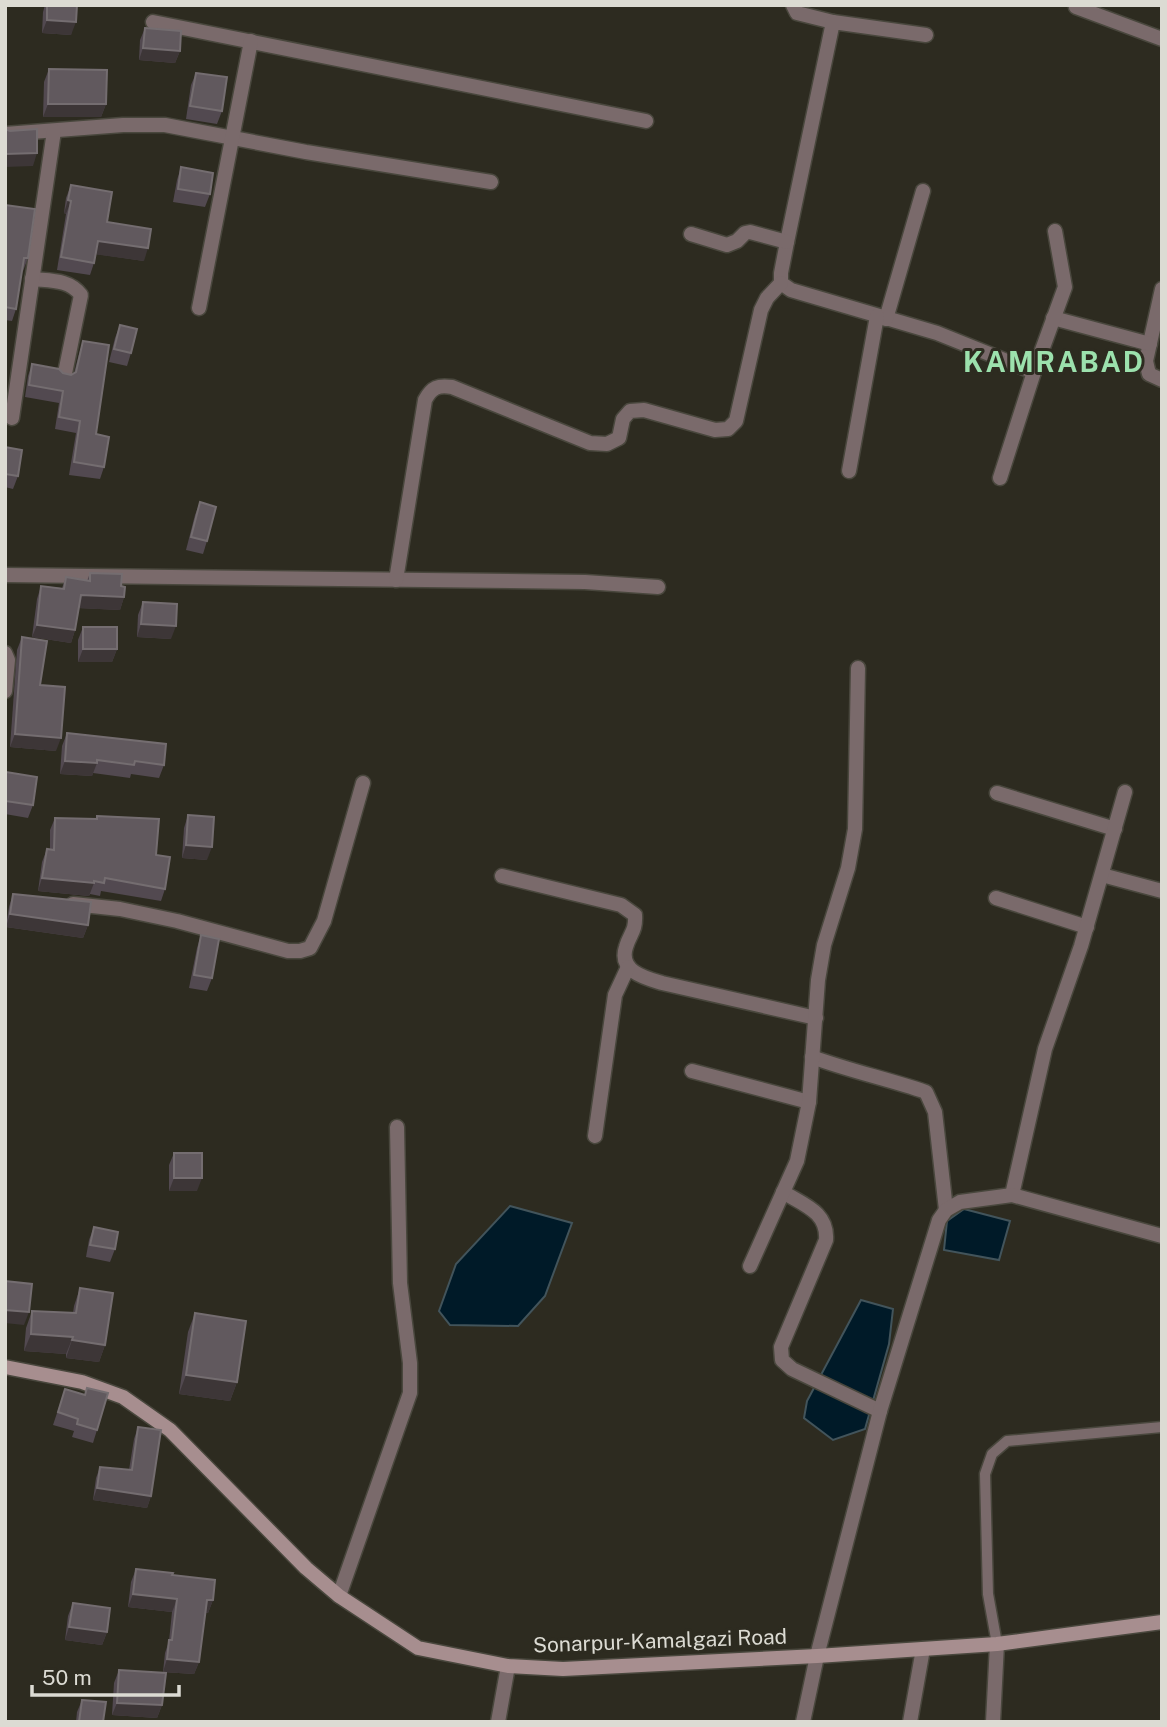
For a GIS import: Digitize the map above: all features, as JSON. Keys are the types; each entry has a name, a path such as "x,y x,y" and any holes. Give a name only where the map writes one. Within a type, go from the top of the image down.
{"main road":[{"name":"Sonarpur-Kamalgazi Road","path":"5,1367 82,1382 123,1397 170,1430 299,1562 339,1596 418,1648 508,1666 563,1669 997,1644 1162,1622"}],"street":[{"path":"793,5 797,13 833,22 926,35"},
{"path":"1076,7 1162,39"},
{"path":"153,22 646,121"},
{"path":"396,580 425,400 430,390 440,385 452,387 590,443 607,444 619,438 623,419 630,411 644,410 715,430 728,429 736,421 761,310 767,298 781,283 780,273 833,22"},
{"path":"198,308 251,41"},
{"path":"5,134 165,125 491,183"},
{"path":"12,418 54,131"},
{"path":"849,471 881,318 923,191"},
{"path":"999,478 1065,287 1055,231"},
{"path":"691,234 727,245 750,232 787,242"},
{"path":"32,279 74,286 81,295 64,378"},
{"path":"781,283 791,290 959,340 1034,372"},
{"path":"1162,289 1146,361 1149,374 1162,380"},
{"path":"1053,318 1150,344"},
{"path":"5,575 585,582 658,587"},
{"path":"5,653 8,660 5,691"},
{"path":"750,1266 797,1161 809,1102 818,980 824,945 848,869 855,829 858,668"},
{"path":"56,902 120,909 177,921 288,951 310,948 324,921 363,783"},
{"path":"1012,1195 1045,1049 1087,927 1125,792"},
{"path":"997,793 1115,829"},
{"path":"1102,875 1162,891"},
{"path":"502,876 621,905 635,915 636,929 626,946 624,956 628,967 639,975 662,983 816,1018"},
{"path":"996,898 1087,927"},
{"path":"595,1136 615,995 628,967"},
{"path":"813,1056 926,1092 935,1111 946,1210"},
{"path":"692,1071 809,1102"},
{"path":"339,1596 410,1393 410,1363 400,1283 397,1126"},
{"path":"783,1192 821,1216 827,1227 827,1240 781,1347 782,1360 792,1369 880,1410"},
{"path":"803,1722 817,1656 880,1410 939,1220 946,1210 960,1202 1012,1195 1162,1236"},
{"path":"993,1722 997,1644"},
{"path":"910,1722 923,1649"},
{"path":"498,1722 508,1666"}],"lane":[{"path":"997,1644 988,1594 985,1474 992,1454 1007,1441 1162,1427"}],"water":[{"path":"510,1206 572,1223 545,1296 518,1326 450,1325 439,1311 456,1264"},
{"path":"964,1209 1010,1221 999,1260 944,1250 947,1221"},
{"path":"861,1300 893,1309 889,1344 865,1429 833,1440 804,1418 807,1401"}],"building":[{"path":"47,5 77,5 76,22 47,20"},
{"path":"145,28 181,31 180,51 143,48"},
{"path":"49,69 107,70 106,104 48,104"},
{"path":"196,73 227,77 222,111 190,106"},
{"path":"5,129 37,129 37,153 5,154"},
{"path":"181,167 213,173 210,194 178,189"},
{"path":"71,185 112,192 107,222 151,229 148,248 98,241 94,263 61,257 71,201 68,200"},
{"path":"5,205 35,209 28,258 24,258 16,309 5,307"},
{"path":"120,325 137,329 131,353 114,349"},
{"path":"83,341 109,345 96,434 109,437 104,467 74,462 80,421 59,417 63,391 29,385 32,364 59,369 71,375 76,372"},
{"path":"5,447 22,450 18,476 5,474"},
{"path":"200,502 216,507 207,541 191,537"},
{"path":"90,573 122,574 124,597 81,595 75,630 37,625 41,586 64,589 66,577 90,581"},
{"path":"143,602 177,604 176,626 141,624"},
{"path":"83,627 117,627 117,649 83,649"},
{"path":"22,637 47,641 40,685 65,687 61,738 15,734"},
{"path":"67,733 166,744 164,765 135,761 134,765 97,760 97,763 65,761"},
{"path":"6,772 37,777 33,805 5,801"},
{"path":"188,815 214,817 212,847 186,845"},
{"path":"97,816 159,819 156,855 170,857 165,889 105,878 104,883 94,883 42,878 47,849 54,850 55,818 97,819"},
{"path":"13,894 91,902 88,925 10,914"},
{"path":"201,935 219,939 212,978 194,975"},
{"path":"174,1153 202,1153 202,1178 174,1178"},
{"path":"94,1227 118,1232 115,1249 90,1245"},
{"path":"5,1281 32,1284 29,1312 5,1310"},
{"path":"80,1288 113,1293 105,1345 72,1340 73,1337 31,1334 32,1311 76,1313"},
{"path":"195,1313 246,1321 237,1382 186,1375"},
{"path":"87,1388 108,1393 97,1430 77,1424 78,1419 58,1412 65,1389 85,1395"},
{"path":"138,1427 161,1430 151,1496 97,1488 100,1467 132,1470"},
{"path":"136,1569 215,1580 213,1600 207,1600 199,1662 167,1659 177,1599 133,1594"},
{"path":"73,1603 110,1608 107,1632 69,1627"},
{"path":"119,1670 166,1673 162,1705 117,1703"},
{"path":"82,1700 106,1702 103,1722 79,1722"}],"district":[{"name":"KAMRABAD","path":"1054,362"}]}
